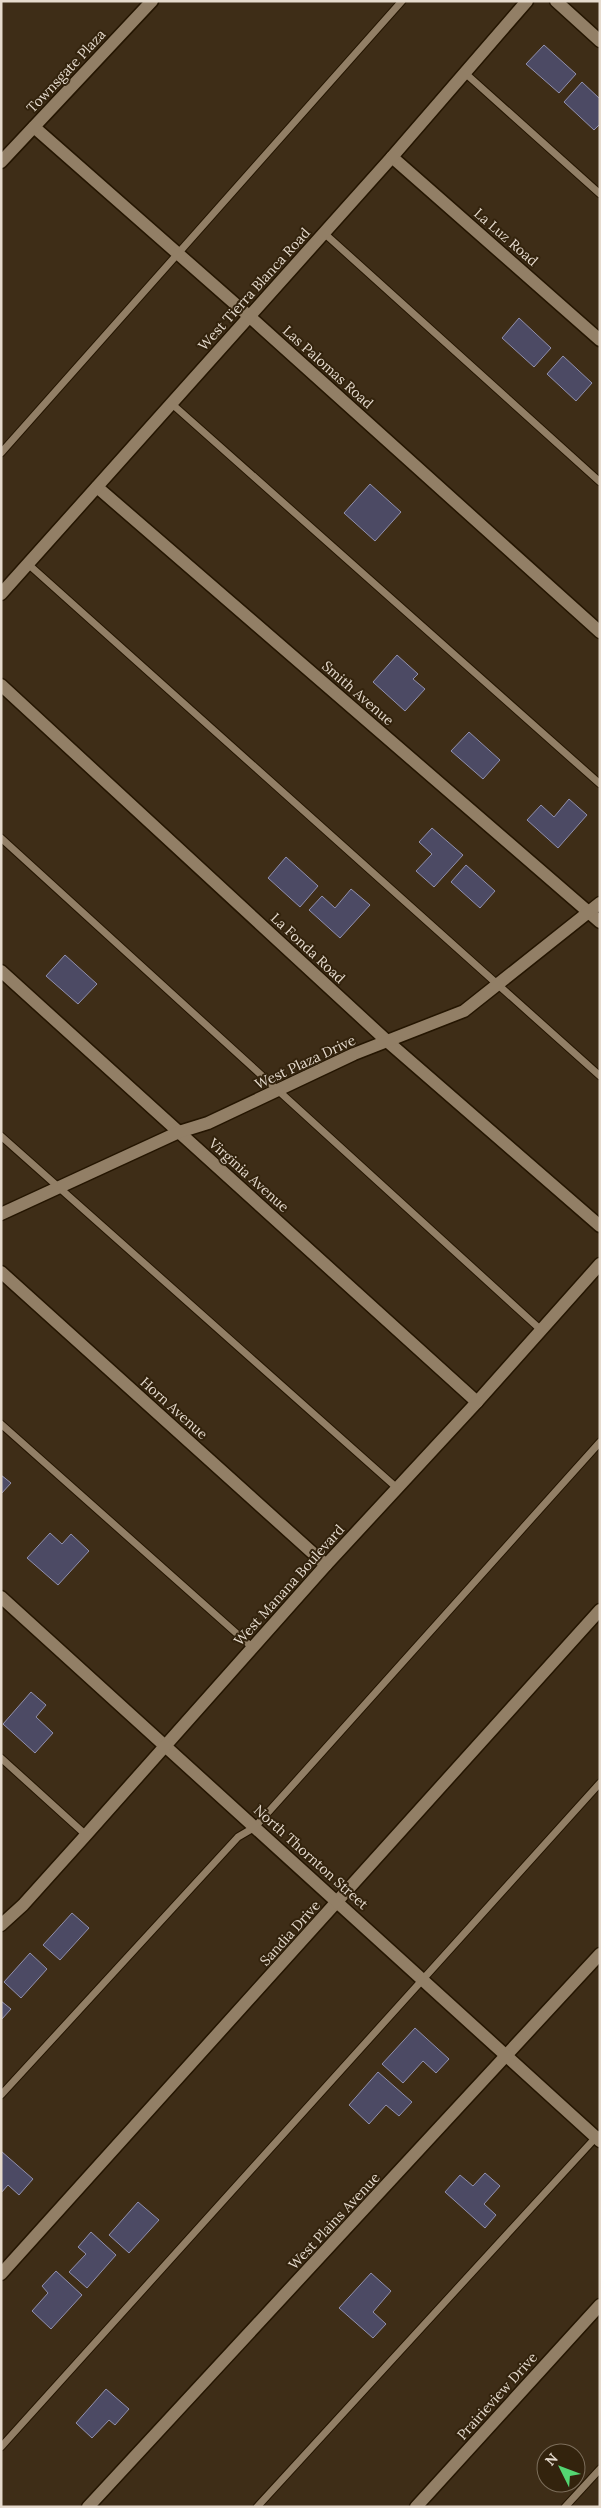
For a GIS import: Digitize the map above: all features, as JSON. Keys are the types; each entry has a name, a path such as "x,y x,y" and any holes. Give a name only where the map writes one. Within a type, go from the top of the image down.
{"street":[{"name":"Townsgate Plaza","path":"1,162 152,1"},
{"name":"West Tierra Blanca Road","path":"1,594 392,157 527,1"},
{"path":"556,1 600,41"},
{"name":"Las Palomas Road","path":"34,127 250,316 600,632"},
{"name":"La Luz Road","path":"392,157 600,340"},
{"name":"Smith Avenue","path":"97,487 600,922"},
{"name":"La Fonda Road","path":"1,685 387,1041 600,1226"},
{"name":"West Plaza Drive","path":"1,1214 179,1132 208,1124 387,1041 464,1011 600,903"},
{"name":"Virginia Avenue","path":"1,971 477,1402"},
{"name":"West Manana Boulevard","path":"1,1925 23,1905 166,1747 326,1565 477,1402 600,1264"},
{"name":"Horn Avenue","path":"1,1272 326,1565"},
{"name":"North Thornton Street","path":"1,1597 598,2138"},
{"name":"Sandia Drive","path":"1,2274 600,1610"},
{"name":"West Plains Avenue","path":"88,2507 600,1954"},
{"name":"Prairieview Drive","path":"416,2507 600,2305"}],"lane":[{"path":"1,453 402,1"},
{"path":"465,73 600,194"},
{"path":"324,233 600,482"},
{"path":"172,404 600,784"},
{"path":"28,564 600,1076"},
{"path":"1,838 541,1330"},
{"path":"1,1136 397,1488"},
{"path":"1,1424 253,1648"},
{"path":"1,2095 238,1837 255,1827 600,1442"},
{"path":"1,1758 86,1835"},
{"path":"1,2447 424,1980 600,1782"},
{"path":"257,2507 598,2138"},
{"path":"565,2507 600,2469"}],"building":[{"path":"544,45 576,74 559,93 526,64"},
{"path":"582,82 600,99 600,124 594,130 564,102"},
{"path":"519,318 551,348 534,367 502,338"},
{"path":"563,356 592,383 576,401 547,374"},
{"path":"370,484 401,512 375,541 344,513"},
{"path":"397,655 418,674 413,679 425,689 405,711 373,682"},
{"path":"469,732 500,760 483,779 451,751"},
{"path":"569,799 587,815 558,848 527,820 541,805 554,817"},
{"path":"432,828 463,855 434,887 416,871 432,854 419,842"},
{"path":"286,857 318,886 300,907 268,878"},
{"path":"466,865 495,891 480,908 451,882"},
{"path":"351,889 370,905 340,938 309,910 322,896 335,908"},
{"path":"65,955 97,984 78,1004 46,976"},
{"path":"1,1475 11,1483 1,1494"},
{"path":"50,1533 62,1544 71,1534 89,1551 58,1585 27,1558"},
{"path":"31,1692 46,1705 36,1717 53,1733 35,1753 3,1724"},
{"path":"72,1913 89,1928 60,1960 43,1945"},
{"path":"30,1953 47,1969 21,1998 4,1982"},
{"path":"1,2001 11,2009 1,2020"},
{"path":"415,2028 449,2059 436,2073 423,2061 403,2083 382,2064"},
{"path":"378,2072 412,2102 399,2116 386,2105 369,2124 349,2105"},
{"path":"1,2151 33,2179 19,2195 8,2185 1,2193"},
{"path":"485,2173 500,2186 484,2204 496,2215 485,2228 445,2192 460,2175 473,2186"},
{"path":"138,2202 159,2220 129,2253 109,2235"},
{"path":"91,2232 116,2255 87,2288 69,2272 86,2254 78,2247"},
{"path":"56,2271 82,2295 51,2329 32,2311 48,2293 42,2286"},
{"path":"371,2273 391,2291 373,2312 386,2324 373,2338 339,2308"},
{"path":"106,2389 129,2409 115,2425 109,2420 92,2438 76,2423"}]}
